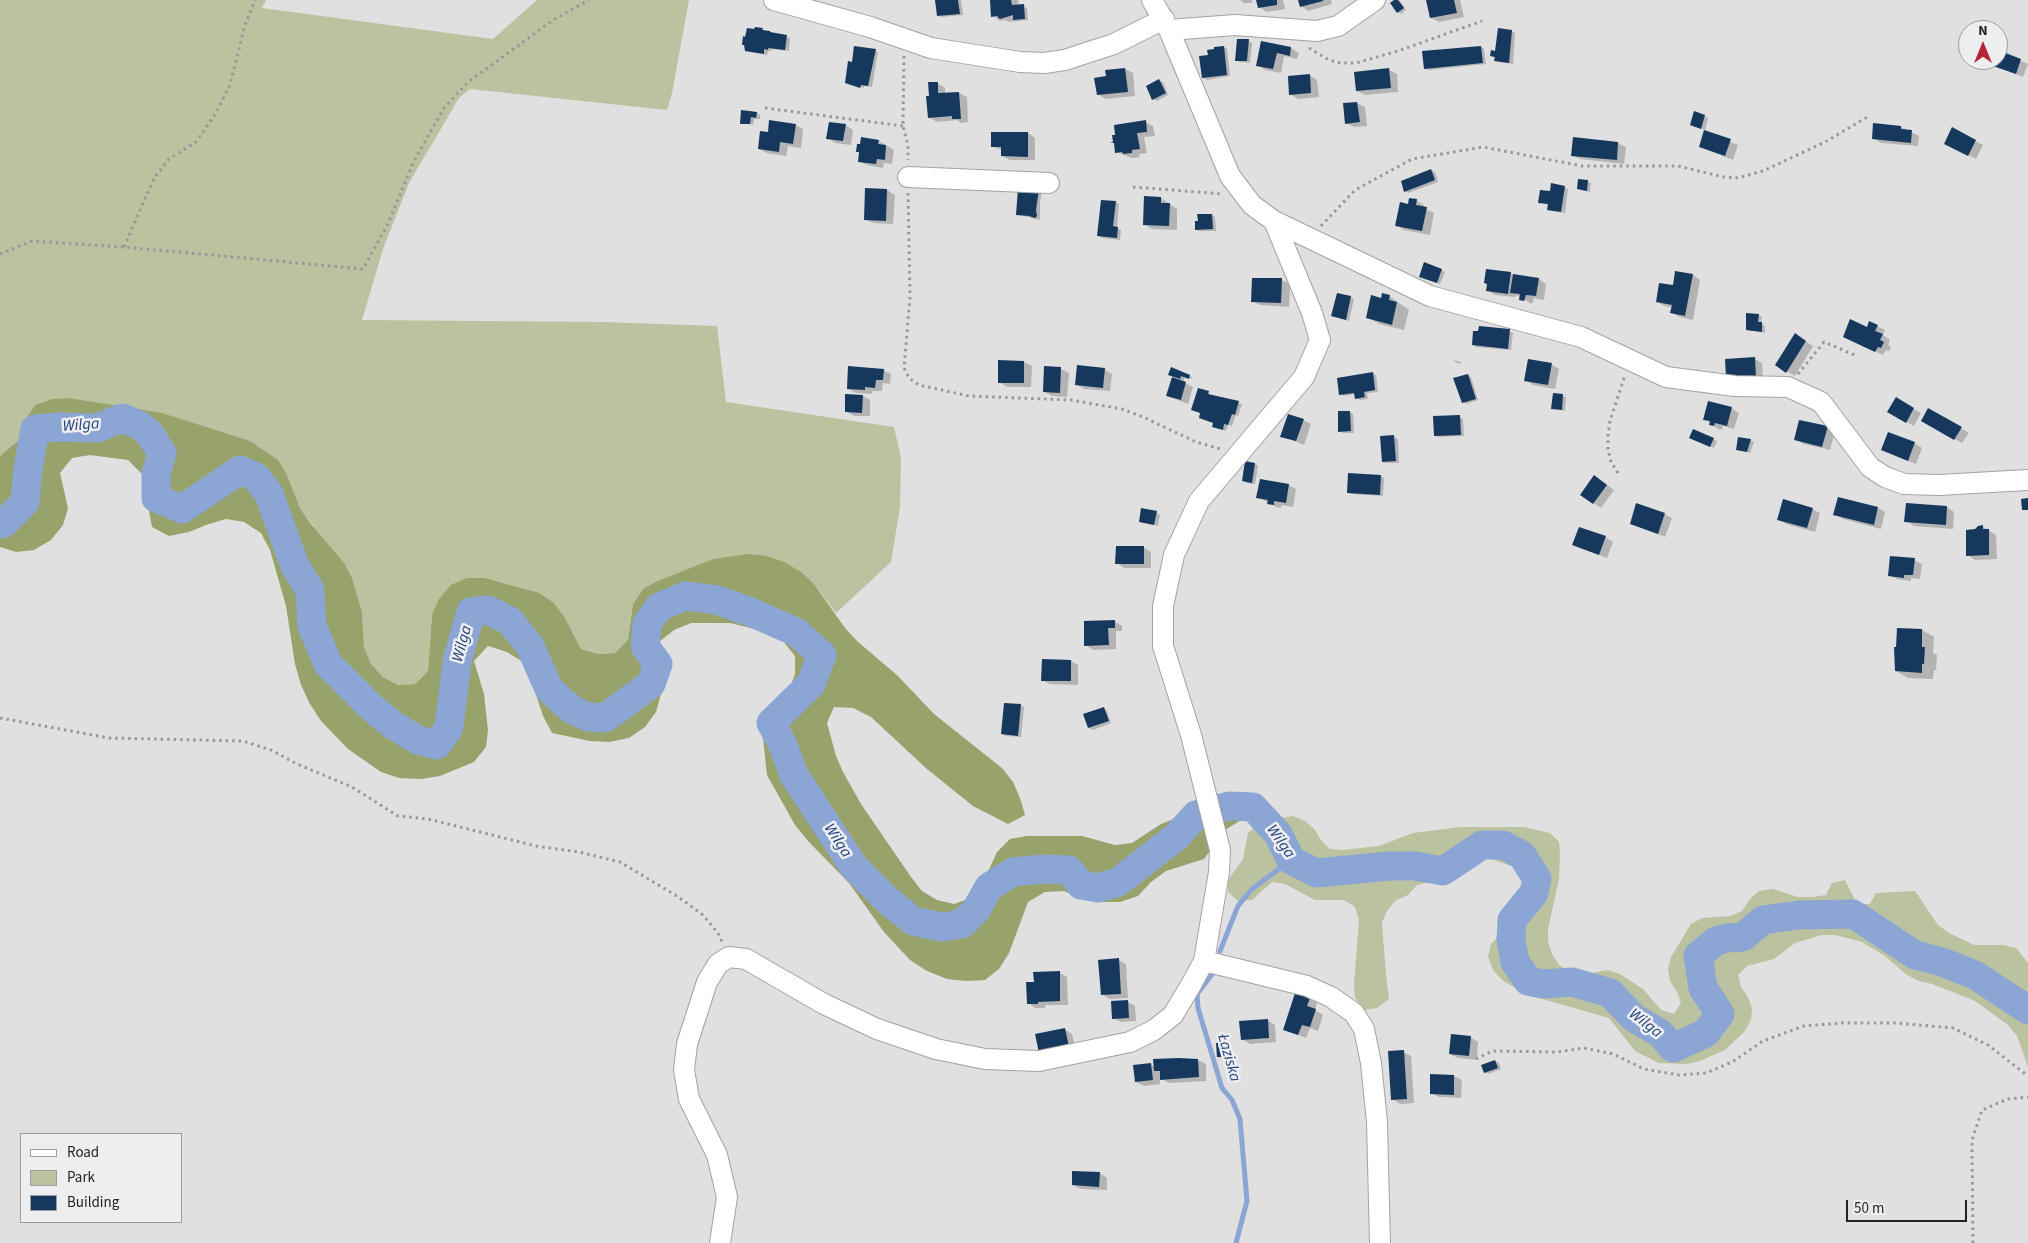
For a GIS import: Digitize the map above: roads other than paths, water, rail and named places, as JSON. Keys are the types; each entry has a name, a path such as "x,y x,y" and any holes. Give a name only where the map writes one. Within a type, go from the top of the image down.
{"street":[{"path":"774,0 870,27 931,48 1020,62 1044,63 1065,60 1166,25 1235,25 1295,31 1317,31 1338,26 1375,0"},
{"path":"1152,0 1166,25 1230,176 1252,205 1274,221 1430,296 1581,337 1666,377 1734,386 1788,388 1821,402 1870,467 1904,484 1939,486 2028,480"},
{"path":"908,177 1049,182"},
{"path":"720,1243 727,1197 717,1155 689,1099 684,1070 687,1044 707,982 718,964 729,957 746,959 824,1004 877,1030 936,1049 985,1059 1038,1061 1130,1042 1154,1030 1174,1015 1204,961 1219,872 1220,850 1191,735 1163,646 1163,606 1174,555 1199,501 1304,377 1320,340 1309,305 1274,221"},
{"path":"1204,961 1307,986 1331,997 1354,1013 1364,1030 1372,1063 1377,1122 1380,1243"}],"waterway":[{"name":"Wilga","path":"0,524 4,523 25,502 28,469 35,429 60,427 97,428 122,418 139,425 150,434 162,453 156,474 156,498 182,509 240,470 256,477 269,494 295,566 310,590 312,626 328,664 371,707 393,725 418,740 437,745 449,727 457,661 471,612 488,610 510,621 530,646 549,689 571,709 588,717 605,718 651,684 658,664 645,646 647,624 659,607 685,596 717,600 753,613 796,632 822,655 811,684 771,723 782,743 794,775 854,867 885,898 913,921 942,927 962,924 976,910 989,887 1013,872 1043,869 1069,870 1081,885 1098,888 1118,882 1176,837 1196,815 1229,806 1253,807 1278,834 1291,860 1316,873 1389,866 1415,866 1443,871 1482,845 1503,845 1522,855 1537,879 1534,893 1512,920 1511,940 1515,962 1528,981 1543,984 1572,982 1610,993 1634,1018 1660,1033 1673,1048 1706,1033 1720,1014 1703,988 1698,956 1716,941 1743,937 1763,920 1799,915 1853,914 1915,955 1942,962 1975,975 2028,1010"},
{"name":"Łaziska","path":"1220,951 1238,906 1251,890 1291,860"},
{"name":"Łaziska","path":"1214,972 1197,994 1198,1008 1222,1088 1232,1100 1240,1119 1247,1201 1236,1243"}]}
